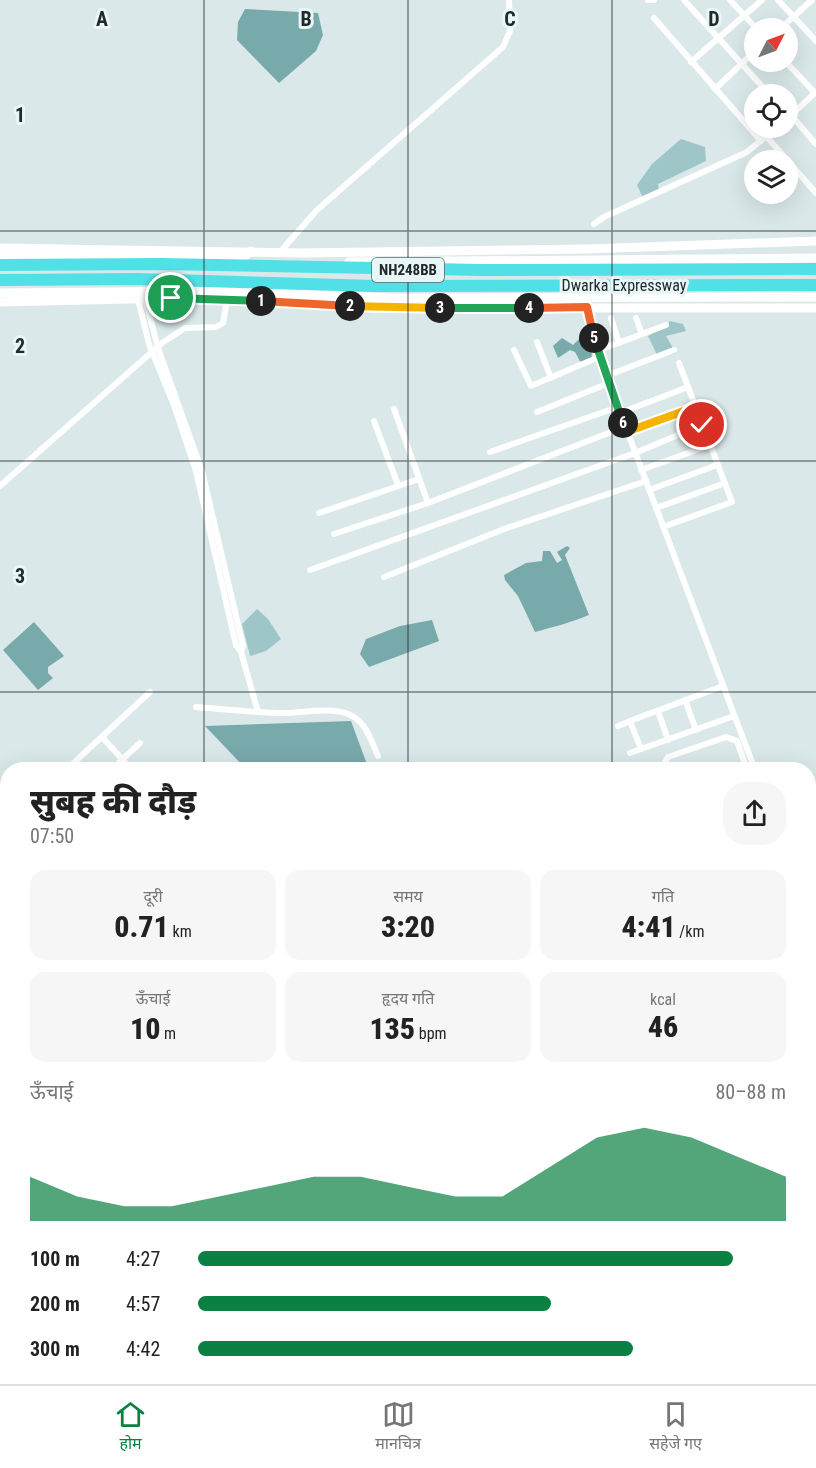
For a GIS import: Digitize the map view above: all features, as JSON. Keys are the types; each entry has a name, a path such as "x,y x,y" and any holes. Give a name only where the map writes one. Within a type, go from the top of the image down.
{"highway":[{"path":"763,269 770,263 816,263"},
{"name":"Dwarka Expressway","path":"0,265 161,264 460,270 816,269"},
{"name":"Dwarka Expressway","path":"0,280 138,279 375,286 816,285"},
{"path":"760,285 778,290 816,291"}],"main road":[{"path":"0,248 303,253 587,249 816,241"},
{"path":"0,256 241,259 251,252"},
{"path":"303,253 312,262 816,258"},
{"path":"0,302 80,293 224,291 395,298 816,297"},
{"path":"0,293 46,297 227,300 372,308 816,308"}],"street":[{"path":"280,252 317,210 503,47 510,31 509,0"},
{"path":"648,0 654,0"},
{"path":"684,0 760,84"},
{"path":"730,0 747,18"},
{"path":"691,62 762,0"},
{"path":"778,0 815,38"},
{"path":"794,17 812,0"},
{"path":"654,18 715,89 816,193"},
{"path":"715,89 744,60"},
{"path":"795,72 814,94 816,104"},
{"path":"798,108 814,94"},
{"path":"798,125 816,144"},
{"path":"594,224 604,217 747,152 764,139"},
{"path":"141,299 155,349 185,435 215,541 236,645 241,652 258,712"},
{"path":"0,486 155,349 185,328 216,327 224,324 227,300"},
{"path":"587,307 598,354 625,430 752,762"},
{"path":"611,318 619,343"},
{"path":"636,318 642,334"},
{"path":"514,350 531,386 619,343 666,325"},
{"path":"537,342 551,378"},
{"path":"606,376 674,350"},
{"path":"663,527 731,502 679,363"},
{"path":"537,412 609,383"},
{"path":"490,452 687,387"},
{"path":"334,534 695,407"},
{"path":"394,409 428,502"},
{"path":"374,421 398,485"},
{"path":"310,570 635,453 702,425"},
{"path":"641,470 710,445"},
{"path":"649,490 717,465"},
{"path":"319,513 419,478"},
{"path":"384,577 504,530 645,481"},
{"path":"656,508 725,483"},
{"path":"618,726 723,686"},
{"path":"75,762 150,692"},
{"path":"685,700 696,730"},
{"path":"196,707 258,712 330,710 355,717 365,727 378,756"},
{"path":"658,711 668,740"},
{"path":"630,753 734,716"},
{"path":"630,721 641,750"},
{"path":"102,737 125,762"},
{"path":"665,762 668,757 726,737 737,741 744,762"},
{"path":"120,762 140,743"}],"shaded area":[{"path":"245,9 318,13 323,35 316,51 279,83 237,40 238,22"},
{"path":"681,139 705,147 706,161 658,184 659,191 642,196 637,185 652,164"},
{"path":"670,321 683,324 686,331 666,336 676,353 658,357 648,336 667,326"},
{"path":"562,338 573,345 580,338 591,343 592,359 581,363 575,352 570,350 558,358 553,346"},
{"path":"567,546 570,548 565,555 589,615 535,632 518,596 505,580 504,575 526,563 542,561 543,551 550,551 557,563 562,560 557,552"},
{"path":"257,609 268,619 281,639 266,651 250,656 242,624"},
{"path":"432,620 439,641 369,667 360,654 366,639 400,626"},
{"path":"34,622 64,656 48,667 48,673 53,678 38,690 3,650"},
{"path":"351,721 366,762 239,762 205,726"}],"route":[{"path":"171,298 281,301 372,308 587,307 597,351 626,432 695,407 702,425"}]}
